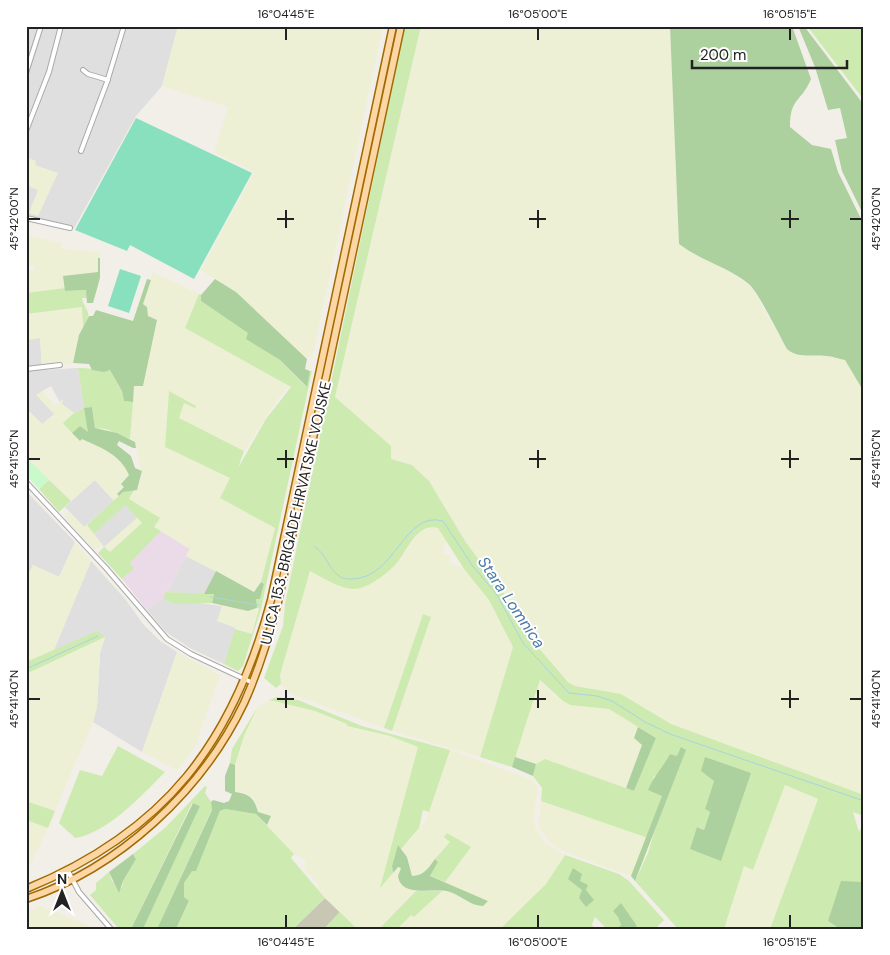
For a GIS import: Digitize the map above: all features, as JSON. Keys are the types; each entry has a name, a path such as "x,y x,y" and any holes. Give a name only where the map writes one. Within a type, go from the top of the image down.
{"main road":[{"name":"ULICA 153. BRIGADE HRVATSKE VOJSKE","path":"26,889 68,871 127,834 176,788 213,741 245,680 271,600 393,26"},
{"name":"ULICA 153. BRIGADE HRVATSKE VOJSKE","path":"26,898 72,879 125,846 182,794 220,745 253,683 278,602 401,26"}],"street":[{"path":"26,73 41,26"},
{"path":"26,130 49,72 61,26"},
{"path":"81,151 108,80 124,26"},
{"path":"83,70 88,74 108,80"},
{"path":"26,218 70,228"},
{"path":"26,370 60,365"},
{"path":"26,482 106,568 167,639 191,654 253,683"},
{"path":"68,871 79,892 111,929"}],"shaded area":[{"path":"26,26 178,26 162,86 136,116 74,228 26,215"},
{"path":"178,26 383,26 313,354 307,359 236,292 201,270 254,172 214,152 228,107 162,86"},
{"path":"421,26 670,26 679,244 688,251 720,266 751,286 787,349 792,353 801,356 826,356 845,360 864,392 864,795 671,724 621,694 575,686 568,681 519,625 504,594 465,541 429,481 412,465 391,459 335,397"},
{"path":"26,157 36,161 35,165 58,173 38,216 29,213 38,190 26,185"},
{"path":"26,235 62,243 61,249 100,252 98,272 64,276 65,288 26,293 26,271 34,271 34,265 26,265"},
{"path":"153,272 199,294 185,328 289,386 278,399 244,451 178,418 184,403 194,408 169,391 165,447 231,478 220,498 275,527 265,574 255,592 186,556 190,549 154,527 159,518 129,499 139,486 142,475 135,442 130,439 134,386 143,386 157,320 148,316 143,304"},
{"path":"83,307 83,327 73,363 42,366 40,338 26,340 26,314"},
{"path":"40,338 42,370 78,368 84,408 74,413 61,404 51,386 42,391 55,414 42,424 30,412 26,415 26,340"},
{"path":"42,391 55,406 63,399 62,404 74,413 63,423 80,440 82,439 112,453 126,468 129,475 121,483 124,487 114,501 95,480 71,501 26,457 26,415 30,412 42,424 54,414 36,395"},
{"path":"95,480 114,501 84,527 65,507"},
{"path":"26,491 75,542 59,577 33,565 26,579"},
{"path":"125,504 137,518 104,547 94,534"},
{"path":"68,510 84,527 87,525 102,544 95,550 64,517"},
{"path":"137,518 142,523 110,553 104,547"},
{"path":"434,527 438,528 447,540 443,553 451,556 449,562 464,569 489,600 513,647 480,757 392,731 431,617 423,614 384,728 299,697 286,691 281,684 280,675 310,571 331,582 355,590 407,548 421,531"},
{"path":"161,531 190,549 163,599 147,610 122,579 134,569 130,563"},
{"path":"75,542 91,561 54,650 26,662 26,579 33,565 59,577"},
{"path":"186,556 216,571 204,594 167,592"},
{"path":"91,561 126,600 143,624 160,641 177,652 142,752 93,722 97,707 100,653 105,637 75,642 54,650"},
{"path":"163,599 174,604 192,602 222,606 218,621 236,627 224,664 190,648 166,632 147,610"},
{"path":"222,606 248,611 259,609 252,634 217,621"},
{"path":"105,637 100,653 97,707 93,722 55,811 26,801 26,674"},
{"path":"177,652 220,675 195,747 177,770 142,752"},
{"path":"540,680 554,695 569,705 609,709 638,727 634,738 642,745 626,788 545,759 536,764 515,757"},
{"path":"269,700 315,711 347,724 347,727 390,736 418,747 381,887 398,867 401,868 399,882 416,891 379,929 357,929 317,890 318,884 304,869 306,860 294,854 267,825 270,816 258,812 254,799 245,793 235,792 235,765 244,737 257,708"},
{"path":"450,750 533,780 538,789 533,819 535,827 545,843 565,855 546,884 500,929 397,929 411,915 414,917 442,891 451,892 477,906 487,901 445,882 471,847 450,842 426,871 419,876 412,876 408,857 401,849 426,821"},
{"path":"785,785 818,799 770,929 724,929 744,866 753,870"},
{"path":"541,801 648,838 631,876 559,849 548,840 538,826"},
{"path":"26,820 48,828 32,861 26,867"},
{"path":"325,898 340,912 324,929 293,929"},
{"path":"40,906 94,929 26,929 26,912"}],"green space":[{"path":"405,26 421,26 335,397 391,446 391,459 412,465 429,481 465,541 504,594 519,625 568,682 575,686 621,694 671,724 864,795 864,816 853,812 859,832 864,821 863,883 828,921 840,929 770,929 818,799 785,785 753,870 744,866 724,929 678,929 635,881 648,853 677,756 670,754 661,772 653,777 662,796 648,838 541,801 542,788 533,776 536,764 545,759 634,791 656,738 609,709 570,705 540,680 512,767 480,757 513,647 489,600 464,569 438,528 431,527 418,533 392,568 364,587 353,589 342,587 310,571 280,675 281,684 276,688 264,678 283,626 285,604","holes":["701,770 751,773 690,849 698,827 704,830 710,812 705,809 714,781"]},
{"path":"670,26 792,26 811,79 794,105 790,117 790,127 812,145 831,149 838,172 864,225 864,392 845,360 828,356 800,355 787,349 764,306 750,285 733,273 696,255 679,244"},
{"path":"798,26 804,26 864,105 864,216 842,171 835,140 847,138 840,108 828,110 815,67"},
{"path":"807,26 864,26 864,100"},
{"path":"136,118 252,173 194,279 130,245 127,251 75,230"},
{"path":"98,258 100,258 100,278 93,303 87,303 86,290 65,291 63,276 98,272"},
{"path":"120,269 141,276 129,313 108,306"},
{"path":"147,279 151,280 143,304 147,307 148,316 157,320 143,386 134,386 133,402 124,401 122,391 110,370 104,372 92,370 89,364 73,363 79,335 89,316 93,316 96,310 133,321"},
{"path":"215,279 236,292 307,359 305,369 310,371 307,387 280,360 246,339 248,333 201,301 201,295"},
{"path":"65,288 65,291 87,290 87,298 82,298 88,312 88,318 83,327 82,307 26,314 26,293"},
{"path":"199,294 202,295 201,301 249,333 247,339 280,360 306,387 310,371 312,371 261,609 243,666 238,671 224,664 235,629 252,634 259,609 255,606 256,599 260,599 264,584 261,582 275,528 220,498 230,478 165,447 169,391 196,406 195,408 184,403 179,418 244,451 238,468 266,419 291,387 185,328"},
{"path":"78,368 110,370 122,391 124,401 133,402 130,439 106,429 95,428 92,407 84,409 89,433 80,426 72,433 63,423 74,413 84,408"},
{"path":"92,407 95,428 117,433 135,442 136,448 119,441 117,445 131,456 135,468 142,471 137,490 123,492 119,496 117,494 124,487 121,484 129,475 121,462 109,452 82,439 80,441 72,433 80,426 88,432 84,408"},
{"path":"26,457 49,480 39,489 26,475"},
{"path":"49,480 71,501 59,512 39,489"},
{"path":"135,489 129,499 160,518 154,527 161,531 130,563 134,569 122,579 98,553 104,547 110,552 142,523 125,505 94,534 87,525 123,492"},
{"path":"216,571 254,592 261,582 264,584 260,599 256,599 257,608 248,611 212,603 214,594 204,594"},
{"path":"166,592 214,594 212,603 174,604 163,599"},
{"path":"423,614 431,617 392,731 384,728"},
{"path":"97,631 105,637 26,674 26,662"},
{"path":"277,697 298,700 362,726 450,750 429,812 423,810 419,828 401,849 398,846 392,866 393,873 380,888 418,747 390,736 347,726 347,724 315,711 269,700"},
{"path":"257,708 244,736 235,765 230,763 232,749"},
{"path":"638,727 656,738 634,791 626,788 642,745 634,738"},
{"path":"118,746 165,772 135,802 112,821 87,835 75,838 59,823 80,770 102,776"},
{"path":"681,747 686,750 635,881 631,876 662,796 648,790 670,754 677,756"},
{"path":"515,757 536,764 533,776 512,767"},
{"path":"705,757 751,773 721,861 690,849 697,827 704,830 710,812 705,809 714,781 701,771"},
{"path":"230,763 235,765 235,792 251,798 258,812 271,816 267,825 256,814 225,809 220,811 196,871 192,871 184,883 184,897 189,901 176,929 157,929 212,810 211,802 213,800 224,803 229,801 232,794 225,791 225,776"},
{"path":"205,786 207,787 205,793 211,802 212,809 157,929 143,929 200,806 192,803 131,929 119,929 90,895 96,890 96,883 109,872 112,881 122,888 123,881 136,859 133,854 166,827"},
{"path":"26,801 55,811 48,828 26,820"},
{"path":"193,803 200,806 143,929 131,929"},
{"path":"225,809 256,814 294,854 291,858 325,898 293,929 176,929 189,902 184,897 184,883 192,870 196,870 220,811"},
{"path":"447,833 471,847 445,882 430,876 438,862 435,859 450,842 444,837"},
{"path":"398,845 407,857 412,876 423,873 435,859 438,862 430,876 488,901 483,906 479,906 450,892 420,891 405,888 398,876 401,868 398,867 393,873 392,866"},
{"path":"133,854 136,859 123,881 119,893 109,872"},
{"path":"565,855 619,874 629,881 664,920 655,929 634,929 637,926 618,917 621,925 616,929 607,929 595,917 592,924 594,929 500,929 546,884"},
{"path":"573,868 582,874 580,881 588,885 586,890 594,900 586,907 579,898 582,890 568,879"},
{"path":"864,876 863,929 840,929 828,921 841,881 863,882"},
{"path":"416,891 442,891 414,917 411,915 397,929 379,929"},
{"path":"621,903 637,926 634,929 616,929 621,925 613,911"},
{"path":"340,912 357,929 324,929"}],"waterway":[{"name":"Stara Lomnica","path":"314,546 322,553 335,572 343,578 352,579 367,576 379,568 419,525 430,520 443,521 472,565 497,595 523,643 569,693 597,696 612,701 645,722 670,734 864,801"},
{"path":"210,597 259,605"},
{"path":"26,669 98,636"}]}
